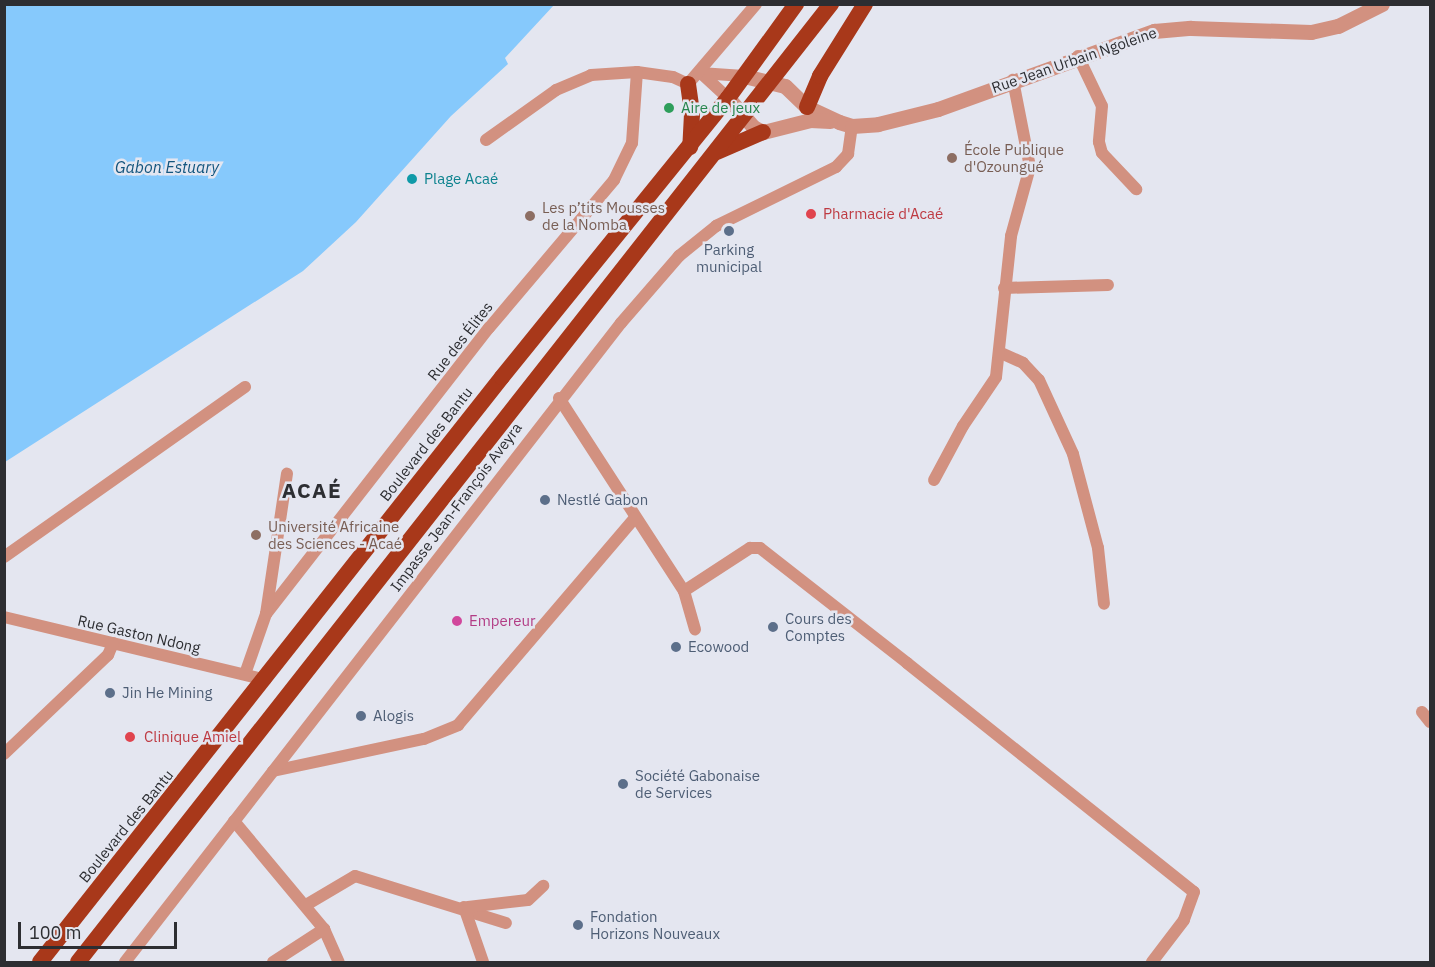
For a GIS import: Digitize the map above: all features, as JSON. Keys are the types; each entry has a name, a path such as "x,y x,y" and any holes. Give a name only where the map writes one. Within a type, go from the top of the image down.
{"highway":[{"name":"Boulevard des Bantu","path":"40,963 266,680 502,377 690,147 796,4"},
{"path":"78,963 831,4"},
{"path":"807,107 820,76 865,4"},
{"path":"690,147 694,78"},
{"path":"711,155 763,132"}],"street":[{"path":"694,78 756,4"},
{"name":"Rue Jean Urbain Ngoleine","path":"763,132 810,120 846,124 917,116 1077,56 1171,28 1311,32 1338,26 1382,4"},
{"path":"1077,56 1102,106 1099,142 1102,153 1136,189"},
{"path":"486,140 572,81 614,71 694,78 744,76 770,82 793,92 807,107 846,124"},
{"name":"Rue des Élites","path":"266,614 489,328 614,180 632,143 637,72"},
{"path":"694,78 728,98 763,132"},
{"path":"934,480 963,426 996,377 1001,353 1004,288 1014,219 1030,167 1013,80"},
{"name":"Impasse Jean-François Aveyra","path":"124,963 559,398 679,256 736,214 823,176 836,166 848,154 846,124"},
{"path":"1004,288 1108,285"},
{"path":"1001,353 1023,363 1040,380 1073,454 1098,548 1104,604"},
{"path":"4,557 245,387"},
{"path":"559,398 684,591 695,629"},
{"path":"245,674 266,614 287,474"},
{"path":"273,771 424,739 458,725 635,518"},
{"path":"684,591 750,548 760,548 907,663 1194,892 1184,920 1152,963"},
{"name":"Rue Gaston Ndong","path":"4,617 266,680"},
{"path":"4,754 108,655 113,644"},
{"path":"1422,712 1431,722"},
{"path":"234,821 324,929 339,963"},
{"path":"306,905 355,876 464,907 506,923"},
{"path":"464,907 528,900 543,886"},
{"path":"464,907 483,963"},
{"path":"273,963 324,929"}],"water":[{"name":"Gabon Estuary","path":"5,4 554,5 505,58 508,64 451,116 356,222 303,271 5,462"}],"place":[{"name":"Aire de jeux","path":"669,108"},
{"name":"École Publique d'Ozoungué","path":"952,158"},
{"name":"Plage Acaé","path":"412,179"},
{"name":"Pharmacie d'Acaé","path":"811,214"},
{"name":"Les p’tits Mousses de la Nomba","path":"530,216"},
{"name":"Parking municipal","path":"729,231"},
{"name":"Nestlé Gabon","path":"545,500"},
{"name":"Université Africaine des Sciences - Acaé","path":"256,535"},
{"name":"Empereur","path":"457,621"},
{"name":"Cours des Comptes","path":"773,627"},
{"name":"Ecowood","path":"676,647"},
{"name":"Jin He Mining","path":"110,693"},
{"name":"Alogis","path":"361,716"},
{"name":"Clinique Amiel","path":"130,737"},
{"name":"Société Gabonaise de Services","path":"623,784"},
{"name":"Fondation Horizons Nouveaux","path":"578,925"}],"district":[{"name":"ACAÉ","path":"312,490"}]}
